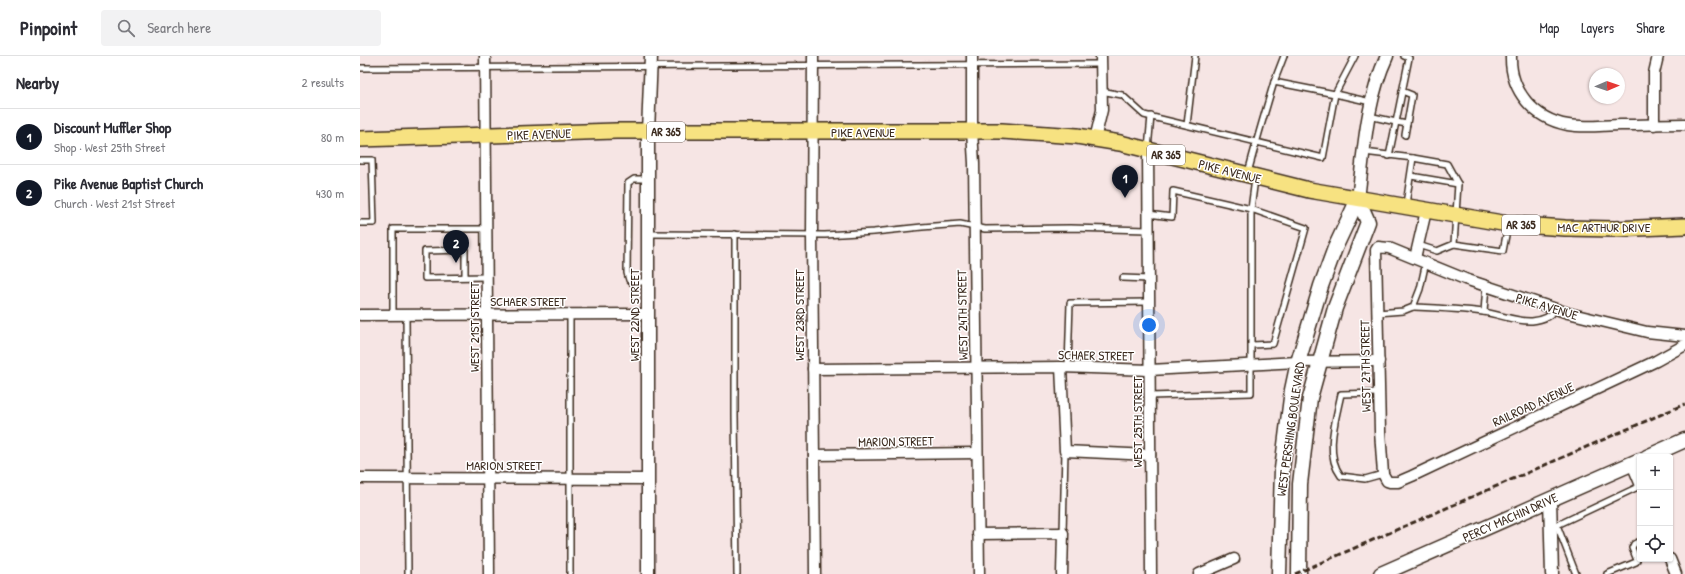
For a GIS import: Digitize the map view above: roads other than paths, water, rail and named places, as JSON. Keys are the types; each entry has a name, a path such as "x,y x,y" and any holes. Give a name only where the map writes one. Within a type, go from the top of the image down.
{"main road":[{"name":"PIKE AVENUE","path":"360,139 648,132 972,131 1040,133 1095,139 1148,150 1285,185 1358,199"},
{"name":"MAC ARTHUR DRIVE","path":"1358,199 1508,224 1565,228 1615,229 1685,226"},
{"name":"WEST PERSHING BOULEVARD","path":"1279,574 1282,470 1292,390 1298,362 1321,286 1335,248 1358,199"},
{"name":"WEST PERSHING BOULEVARD","path":"1299,574 1300,484 1310,398 1335,308 1368,222 1358,199"},
{"path":"1654,454 1685,440"},
{"name":"PERCY MACHIN DRIVE","path":"1381,574 1636,462"}],"street":[{"name":"WEST 21ST STREET","path":"485,56 488,574"},
{"name":"WEST PERSHING BOULEVARD","path":"1358,199 1368,116 1378,77 1386,56"},
{"path":"1511,56 1514,82 1522,96 1537,112 1549,119 1569,125 1685,124"},
{"path":"1654,125 1654,73 1658,56"},
{"name":"WEST 24TH STREET","path":"972,60 978,574"},
{"path":"1095,139 1102,110 1101,60"},
{"name":"WEST 22ND STREET","path":"648,574 648,132 652,61"},
{"name":"WEST 23RD STREET","path":"813,61 812,235 816,574"},
{"name":"WEST 25TH STREET","path":"1148,150 1151,574"},
{"path":"1415,258 1426,211"},
{"name":"PIKE AVENUE","path":"1378,247 1389,248 1486,286 1555,309 1613,325 1647,332 1685,336"},
{"name":"WEST 27TH STREET","path":"1378,247 1376,250 1377,313 1383,474"},
{"name":"SCHAER STREET","path":"360,315 648,314"},
{"name":"RAILROAD AVENUE","path":"1383,474 1387,481 1398,482 1656,361 1685,345"},
{"name":"SCHAER STREET","path":"813,368 1065,367 1150,370 1298,362 1379,361"},
{"path":"1065,367 1065,451 1150,455"},
{"name":"MARION STREET","path":"814,455 977,453"},
{"name":"MARION STREET","path":"360,478 648,479"},
{"path":"1550,499 1554,527 1552,574"},
{"path":"978,534 1063,533 1062,574"},
{"path":"1199,574 1234,559"},
{"path":"1671,562 1676,574"}],"lane":[{"path":"1187,125 1195,56"},
{"path":"1150,396 1251,393 1251,177 1257,142 1274,82 1284,56"},
{"path":"1101,91 1122,95 1144,115 1323,158 1335,94 1354,56"},
{"path":"1389,156 1409,58 1404,56"},
{"path":"360,68 485,67 652,61 1101,60"},
{"path":"1274,82 1371,102"},
{"path":"1402,91 1412,95 1405,135"},
{"path":"1148,150 1152,116"},
{"path":"1368,116 1407,124"},
{"path":"1364,152 1389,156 1402,154 1413,158 1447,164 1458,184 1454,244"},
{"path":"1406,207 1413,158"},
{"path":"360,160 372,160 374,223 360,223"},
{"path":"1411,176 1458,184"},
{"path":"648,178 634,179 628,183 627,273 631,282 648,282"},
{"path":"1148,214 1172,217 1173,191 1251,209 1306,228 1273,344 1252,345"},
{"path":"648,234 812,235 874,232 922,226 960,224 985,229 1070,228 1148,230"},
{"path":"1418,245 1437,251 1454,244 1503,251 1508,224"},
{"path":"393,315 393,229 487,229"},
{"path":"735,234 737,574"},
{"path":"465,277 465,250 425,251 425,278 487,277"},
{"path":"1413,307 1420,289 1426,262"},
{"path":"1123,278 1149,279"},
{"path":"1484,312 1486,286"},
{"path":"1065,367 1070,303 1149,302"},
{"path":"1377,313 1404,311 1413,307 1484,312 1506,318 1531,321 1544,319 1553,313 1555,309"},
{"path":"570,314 570,574"},
{"path":"406,315 408,574"},
{"path":"1379,393 1341,394 1332,446 1334,468 1340,476 1365,479 1383,474"},
{"path":"1063,533 1065,451"},
{"path":"1576,574 1554,527 1637,487"},
{"path":"1607,574 1636,562 1637,560 1632,548 1634,544 1637,542"}],"railway":[{"path":"1295,574 1685,404"}],"place":[{"name":"Discount Muffler Shop","path":"1125,198"},
{"name":"Pike Avenue Baptist Church","path":"456,263"}]}
